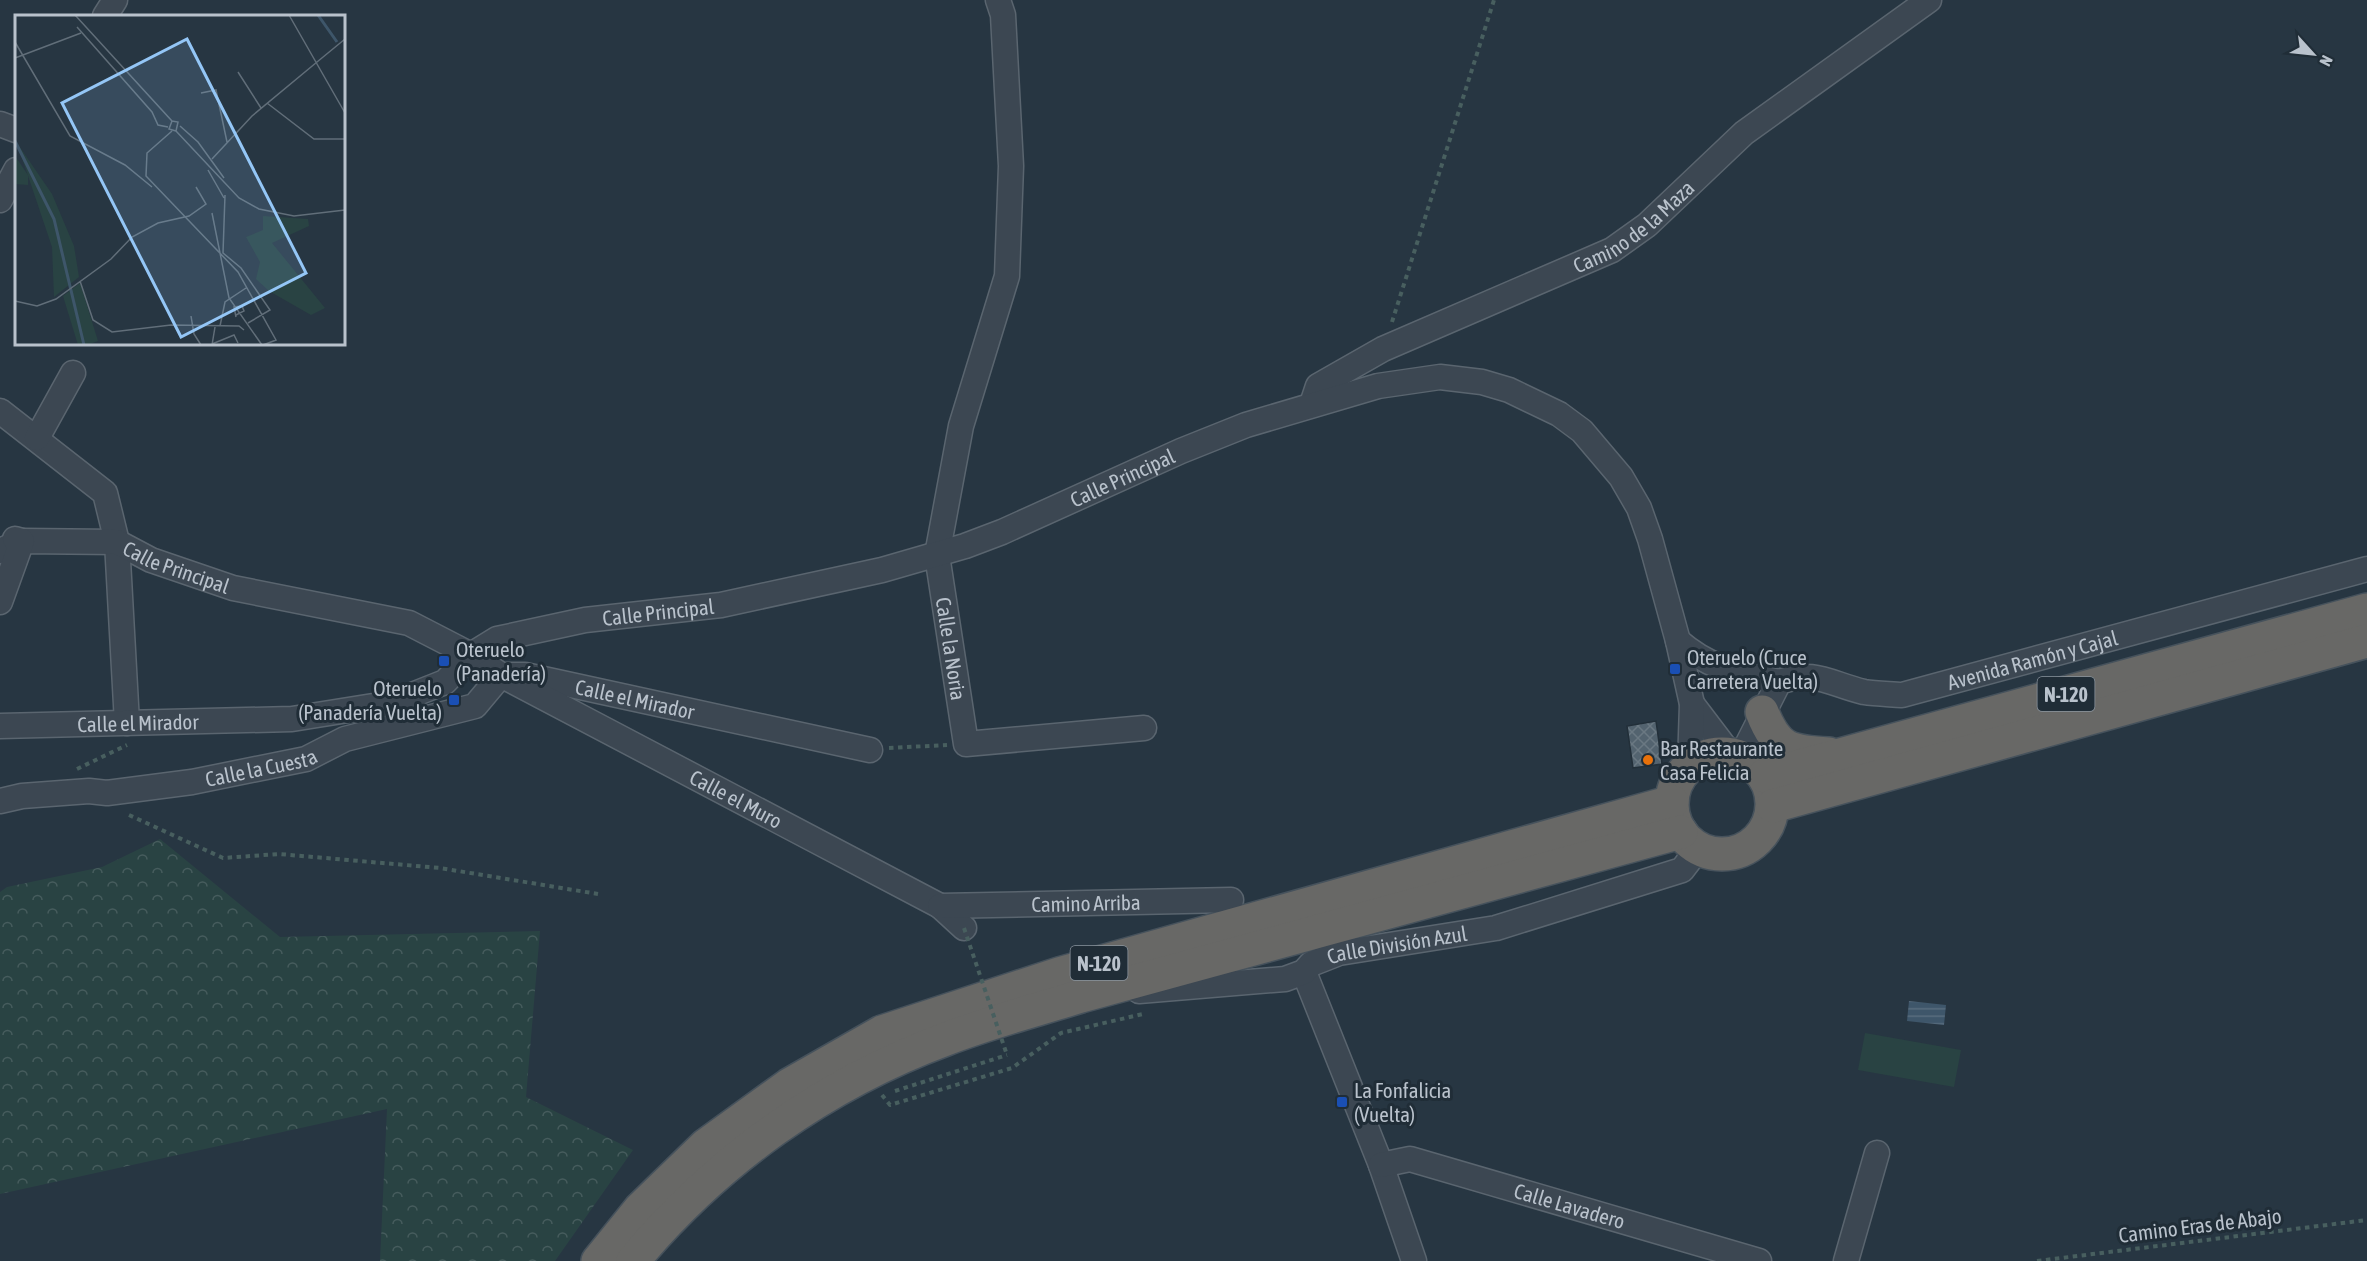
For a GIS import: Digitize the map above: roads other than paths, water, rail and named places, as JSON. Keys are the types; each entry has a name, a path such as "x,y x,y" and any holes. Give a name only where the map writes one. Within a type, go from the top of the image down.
{"highway":[{"name":"N-120","path":"1690,766 1709,756 1752,773 1846,755 2367,610"},
{"name":"N-120","path":"1752,773 2367,641"},
{"path":"1762,712 1769,731 1781,746 1800,753 1846,755"},
{"path":"1684,828 1677,782 1690,766"},
{"name":"N-120","path":"598,1261 640,1209 706,1145 789,1085 882,1032 1059,974 1684,828 1720,854 1746,849 1764,831 1752,773"},
{"name":"N-120","path":"633,1261 701,1187 772,1130 814,1103 878,1068 945,1039 1081,996 1684,828"}],"street":[{"path":"106,15 115,0"},
{"name":"Calle la Noria","path":"998,0 1003,15 1011,166 1006,276 961,426 937,555 966,744 1144,728"},
{"name":"Camino de la Maza","path":"1312,404 1318,386 1383,349 1612,250 1647,225 1744,133 1929,0"},
{"path":"0,124 15,130"},
{"path":"0,200 15,172"},
{"path":"37,438 72,373"},
{"name":"Calle Principal","path":"0,551 11,538 117,542 151,560 233,588 409,622 471,655 496,639 527,630 585,620 721,605 882,570 937,555 1002,532 1246,425 1378,386 1440,378 1482,382 1509,390 1559,414 1582,431 1604,453 1639,508 1678,641 1692,704"},
{"path":"0,411 105,493 117,542 130,732"},
{"path":"0,602 11,538"},
{"name":"Avenida Ramón y Cajal","path":"1779,682 1797,675 1818,677 1865,692 1902,695 2367,569"},
{"path":"1678,641 1698,658 1727,671 1779,682 1762,712 1752,773"},
{"path":"471,655 501,675"},
{"name":"Calle el Mirador","path":"0,726 130,732 292,718 392,703 444,682 471,655"},
{"name":"Calle el Mirador","path":"501,675 525,675 870,750"},
{"name":"Calle la Cuesta","path":"0,801 22,795 89,791 107,793 192,782 306,759 345,739 476,706 501,675"},
{"name":"Calle el Muro","path":"501,675 940,906 964,928"},
{"path":"1690,766 1692,704"},
{"path":"1692,704 1752,773"},
{"name":"Calle División Azul","path":"1081,996 1285,979 1304,972 1311,964 1339,953 1431,940 1527,919 1682,870 1684,828"},
{"name":"Camino Arriba","path":"940,906 1231,900"},
{"path":"1304,972 1381,1165 1414,1261"},
{"path":"1846,1261 1877,1153"},
{"name":"Calle Lavadero","path":"1381,1165 1410,1159 1759,1261"}],"water":[{"path":"1909,1001 1946,1005 1944,1025 1907,1021"}],"place":[{"name":"Oteruelo (Panadería)","path":"444,661"},
{"name":"Oteruelo (Cruce Carretera Vuelta)","path":"1675,669"},
{"name":"Oteruelo (Panadería Vuelta)","path":"454,700"},
{"name":"Bar Restaurante Casa Felicia","path":"1648,760"},
{"name":"La Fonfalicia (Vuelta)","path":"1342,1102"}]}
